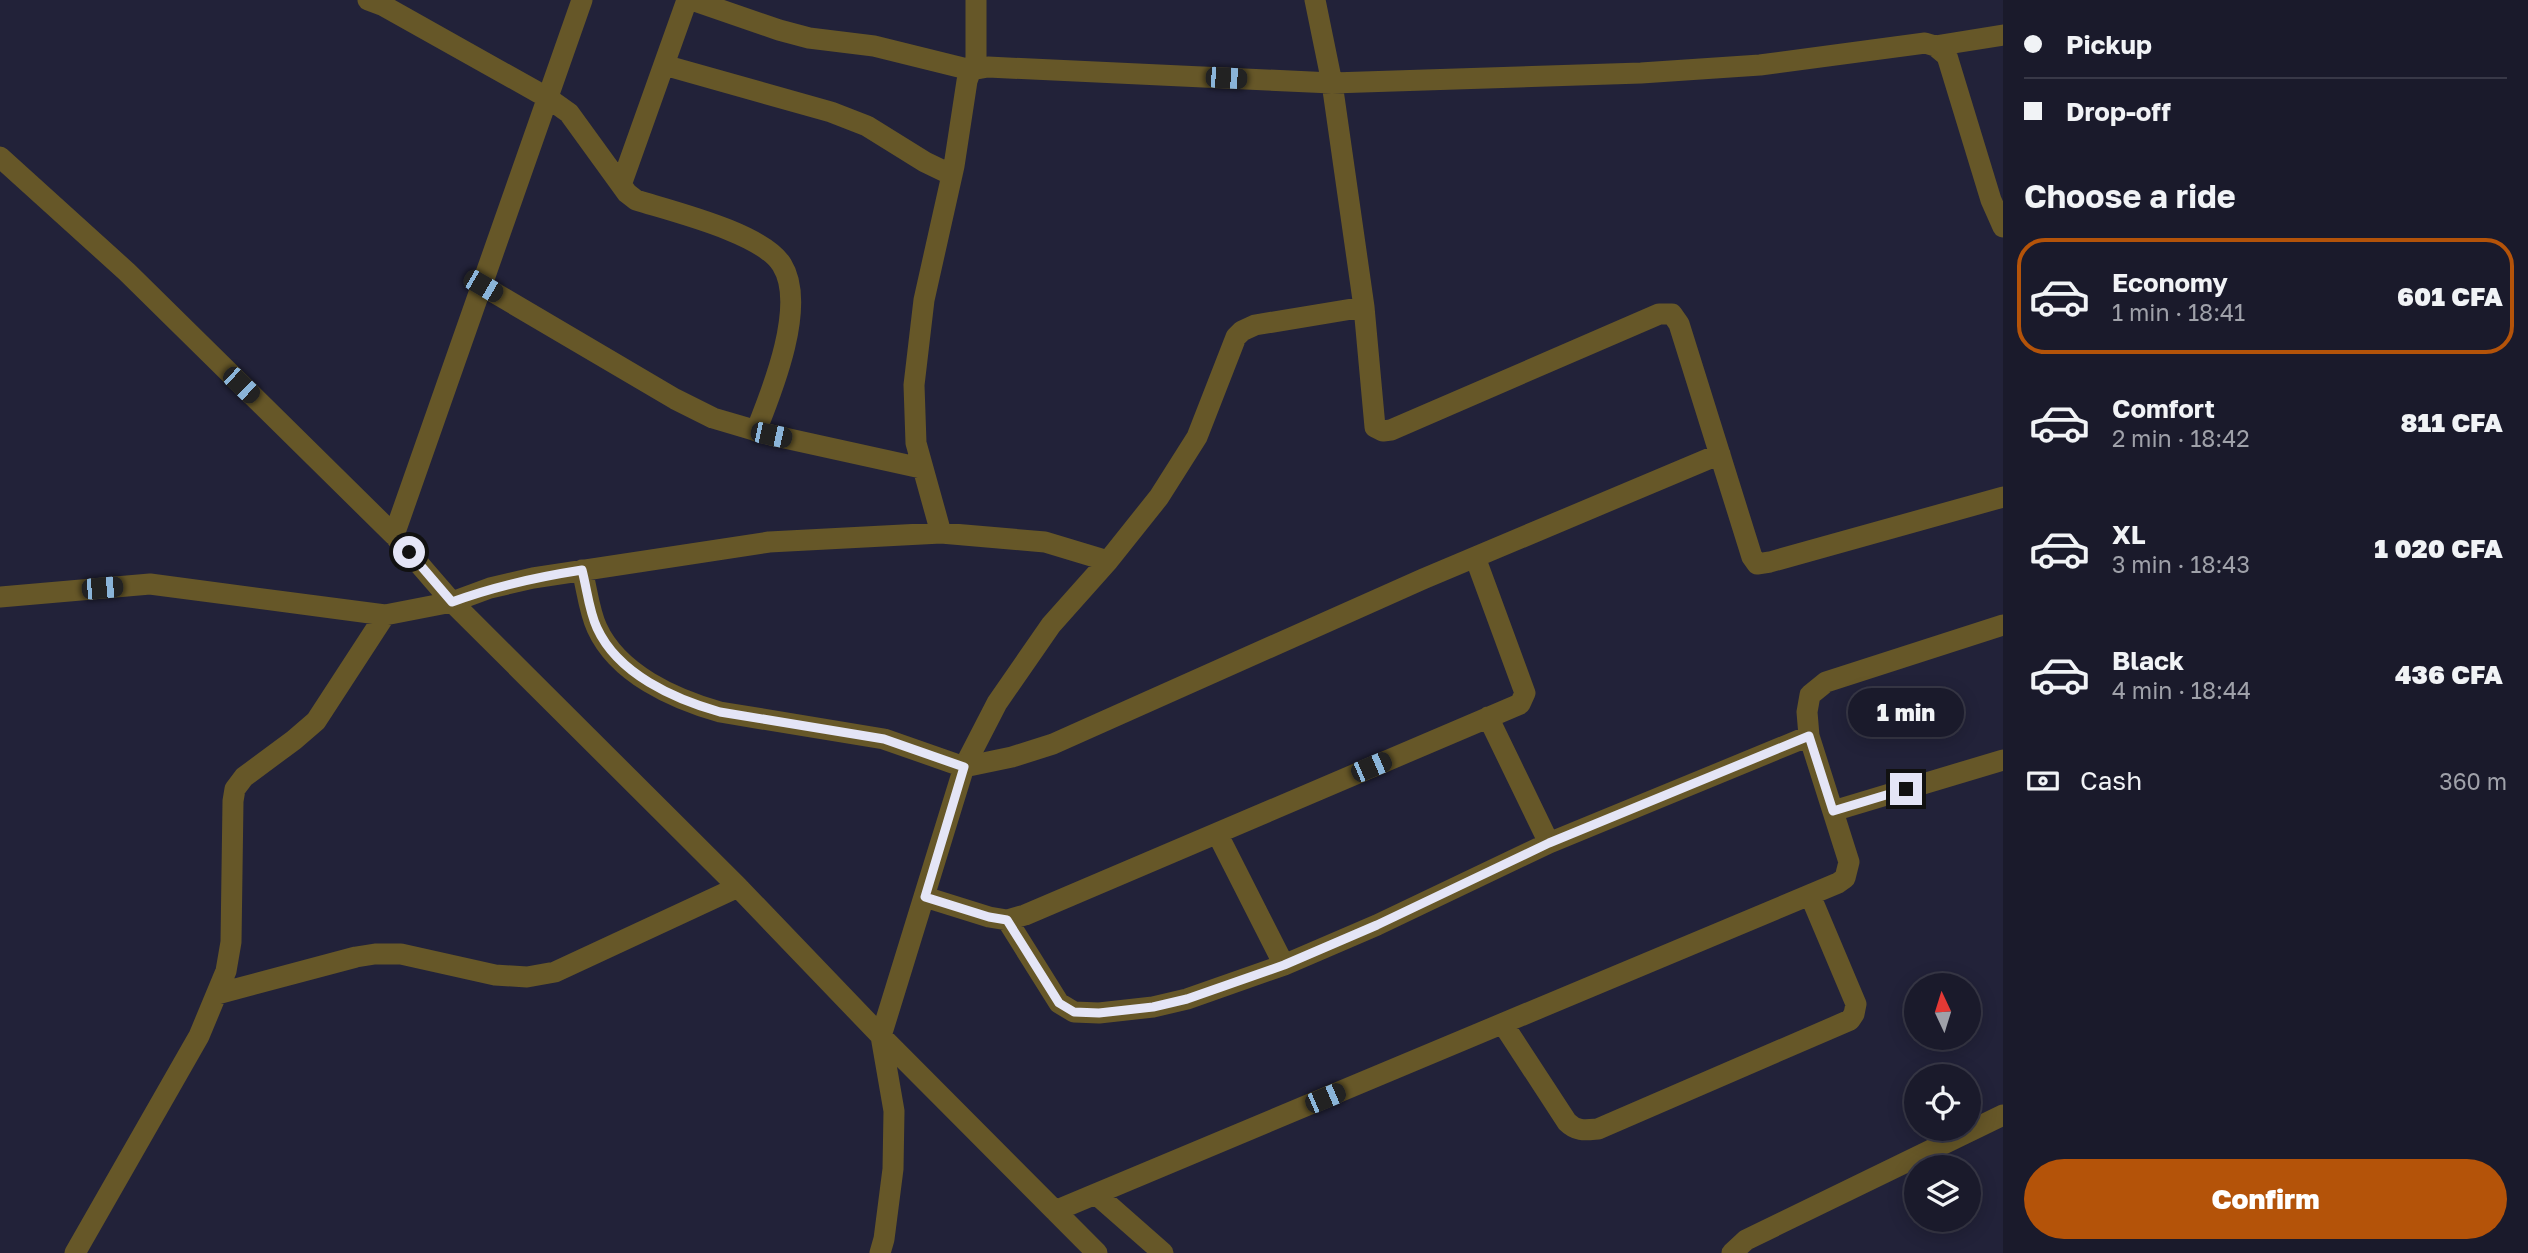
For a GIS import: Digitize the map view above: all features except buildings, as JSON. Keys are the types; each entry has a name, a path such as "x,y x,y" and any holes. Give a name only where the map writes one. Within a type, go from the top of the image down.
{"street":[{"path":"368,0 384,6 548,98 569,113 627,193 636,200 715,224 754,241 782,264 790,288 788,327 780,368 756,431"},
{"path":"394,535 582,0"},
{"path":"621,185 689,0 809,38 874,46 973,69 988,67 1332,83 1641,73 1760,65 1925,43 1935,46 1947,56 1991,200 2003,227"},
{"path":"941,533 916,443 914,385 926,289 952,175 965,90 973,69 976,0"},
{"path":"1315,0 1332,83 1364,307 1375,426 1383,431 1391,430 1659,314 1672,314 1679,324 1752,557 1758,564 2003,497"},
{"path":"1935,46 2003,36"},
{"path":"664,65 831,112 867,126 925,162 952,175"},
{"path":"0,157 127,272 394,535 452,602 738,887 881,1036 1097,1253"},
{"path":"483,286 675,399 713,418 756,431 921,468"},
{"path":"880,1253 893,1169 894,1122 881,1036 964,767 997,702 1051,625 1108,561 1159,497 1196,437 1233,344 1242,331 1264,323 1364,307"},
{"path":"582,570 596,625 612,653 640,677 694,705 720,712 884,739 964,767 1012,757 1053,744 1475,557 1720,454"},
{"path":"0,597 150,584 385,615 452,602 501,585 769,542 941,533 1045,542 1108,561"},
{"path":"925,897 1007,920 1520,704 1525,693 1475,557"},
{"path":"75,1253 199,1035 226,971 231,942 235,789 244,777 295,740 316,721 385,615"},
{"path":"1055,1211 1838,883 1849,871 1849,862 1809,736 1807,712 1810,695 1826,682 2003,625"},
{"path":"1488,717 1549,843"},
{"path":"1007,920 1059,1003 1074,1012 1099,1013 1153,1007 1187,999 1284,965 1377,925 1549,843 1809,736"},
{"path":"1833,811 2003,760"},
{"path":"1216,833 1284,965"},
{"path":"217,994 376,954 401,954 495,975 527,977 546,974 579,962 738,887"},
{"path":"1503,1024 1567,1122 1573,1128 1581,1130 1598,1129 1850,1020 1856,1004 1810,895"},
{"path":"1732,1253 1746,1240 2003,1115"},
{"path":"1096,1194 1163,1253"}],"route":[{"path":"409,552 452,602 490,588 582,570 596,625 612,653 640,677 694,705 720,712 884,739 964,767 925,897 1007,920 1059,1003 1074,1012 1099,1013 1153,1007 1187,999 1284,965 1377,925 1549,843 1809,736 1833,811 1906,789"}]}
